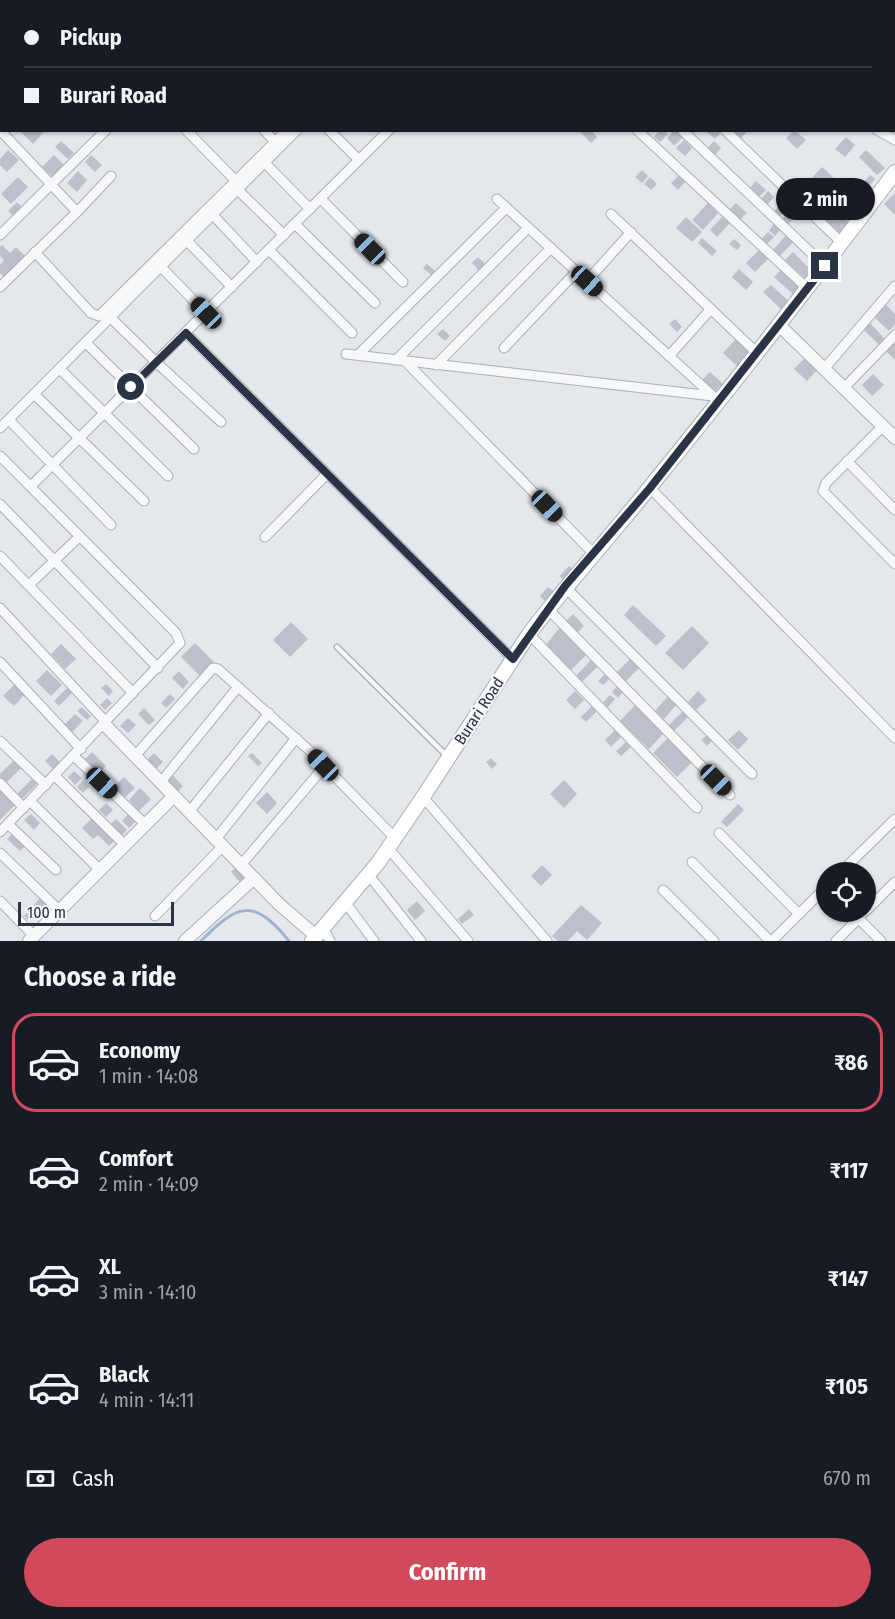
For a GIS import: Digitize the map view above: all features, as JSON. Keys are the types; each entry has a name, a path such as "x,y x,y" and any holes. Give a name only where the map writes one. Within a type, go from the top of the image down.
{"main road":[{"name":"Burari Road","path":"317,935 392,843 529,634 565,586 650,488 716,398 757,353 895,172"}],"street":[{"path":"2,132 50,186 77,212"},
{"path":"0,235 104,132"},
{"path":"188,132 284,235"},
{"path":"266,132 275,142"},
{"path":"0,428 213,215 284,132"},
{"path":"35,252 91,313 99,316 237,185 265,163 295,132"},
{"path":"331,132 359,160"},
{"path":"31,486 387,132"},
{"path":"639,132 807,288"},
{"path":"684,132 825,266"},
{"path":"727,132 842,243"},
{"path":"881,132 895,140"},
{"path":"265,163 310,209"},
{"path":"0,287 111,176"},
{"path":"321,199 403,282"},
{"path":"497,199 716,398"},
{"path":"358,355 506,208"},
{"path":"611,213 757,353"},
{"path":"213,215 257,262"},
{"path":"295,224 375,303"},
{"path":"400,361 528,228"},
{"path":"587,281 631,232"},
{"path":"187,241 232,287"},
{"path":"436,365 551,248"},
{"path":"269,250 352,333"},
{"path":"161,267 206,313"},
{"path":"504,348 576,272"},
{"path":"824,369 895,286"},
{"path":"669,356 711,309"},
{"path":"111,318 221,422"},
{"path":"779,325 895,438"},
{"path":"186,333 513,659"},
{"path":"844,388 895,336"},
{"path":"86,343 194,449"},
{"path":"346,354 716,398"},
{"path":"400,361 594,554"},
{"path":"60,369 168,476"},
{"path":"34,394 144,501"},
{"path":"9,420 111,525"},
{"path":"883,426 825,483 822,491 895,564"},
{"path":"0,456 180,638 179,646 0,832"},
{"path":"847,461 895,510"},
{"path":"265,537 327,474"},
{"path":"650,488 895,738"},
{"path":"0,504 158,668"},
{"path":"29,585 80,536"},
{"path":"0,556 134,693"},
{"path":"565,586 752,774"},
{"path":"0,608 134,757 241,865 317,935 330,941"},
{"path":"548,609 730,795"},
{"path":"529,634 696,808"},
{"path":"0,662 77,752 145,824"},
{"path":"134,757 213,668 222,671 297,738 392,843 468,941"},
{"path":"160,783 238,687"},
{"path":"189,812 269,713"},
{"path":"155,916 220,843 297,738"},
{"path":"0,741 46,785"},
{"path":"241,865 318,774"},
{"path":"55,776 125,845"},
{"path":"0,783 96,866"},
{"path":"0,901 32,938 174,796"},
{"path":"423,798 547,941"},
{"path":"851,862 895,819"},
{"path":"8,824 56,870"},
{"path":"719,833 799,914"},
{"path":"0,853 60,911"},
{"path":"692,862 771,941 816,897"},
{"path":"369,874 421,941"},
{"path":"185,941 254,878"},
{"path":"876,899 895,882"},
{"path":"663,890 714,941"},
{"path":"345,902 375,941"},
{"path":"836,941 852,922"},
{"path":"867,922 881,941"}],"lane":[{"path":"337,647 449,758"}],"building":[{"path":"21,132 44,132 33,144"},
{"path":"580,132 593,132 597,137 591,143"},
{"path":"658,132 668,134 660,142 654,137"},
{"path":"672,132 679,132 683,137 674,146 667,138"},
{"path":"707,132 721,132 715,139"},
{"path":"745,132 746,133 739,140 732,133"},
{"path":"792,132 796,132 806,140 797,149 786,138"},
{"path":"846,137 855,145 845,157 835,149"},
{"path":"684,140 692,148 685,156 676,148"},
{"path":"61,141 74,153 68,159 55,147"},
{"path":"714,141 721,148 714,156 707,149"},
{"path":"8,150 19,160 7,172 0,165 0,159"},
{"path":"866,150 885,168 877,175 859,157"},
{"path":"54,155 64,165 53,177 42,167"},
{"path":"91,155 102,165 95,172 85,162"},
{"path":"822,167 833,177 820,191 809,181"},
{"path":"642,170 648,176 642,183 635,177"},
{"path":"78,171 87,180 77,192 67,183"},
{"path":"679,175 686,181 678,190 671,183"},
{"path":"870,175 875,179 867,189 862,184"},
{"path":"18,177 28,187 11,204 1,194"},
{"path":"650,177 657,184 651,190 644,184"},
{"path":"835,180 846,189 839,196 829,187"},
{"path":"756,181 766,190 758,198 749,189"},
{"path":"768,191 774,197 767,205 761,199"},
{"path":"895,193 895,215 884,204"},
{"path":"17,202 23,208 14,217 8,211"},
{"path":"708,203 718,213 703,230 692,220"},
{"path":"736,203 747,213 740,220 729,210"},
{"path":"780,205 786,210 780,216 774,211"},
{"path":"793,208 799,213 787,226 781,220"},
{"path":"833,208 852,226 843,236 824,218"},
{"path":"723,216 730,223 717,237 710,230"},
{"path":"686,217 702,232 692,242 676,228"},
{"path":"776,222 782,228 775,236 769,230"},
{"path":"768,232 774,237 767,244 761,239"},
{"path":"788,233 795,240 779,257 772,251"},
{"path":"702,238 717,251 712,256 698,243"},
{"path":"734,239 741,245 737,250 729,244"},
{"path":"2,245 10,253 16,247 27,258 6,279 0,273 0,265 4,260 0,256"},
{"path":"761,248 770,257 755,272 746,263"},
{"path":"793,252 813,272 806,279 785,260"},
{"path":"478,257 488,267 481,273 472,263"},
{"path":"427,264 435,271 431,275 423,268"},
{"path":"739,269 753,282 746,290 732,277"},
{"path":"782,269 801,287 794,295 774,277"},
{"path":"771,285 792,304 784,312 763,292"},
{"path":"886,305 895,314 895,324 889,331 874,317"},
{"path":"675,319 682,327 677,332 669,324"},
{"path":"869,322 885,339 879,345 862,328"},
{"path":"443,329 450,336 445,341 437,334"},
{"path":"737,338 750,352 737,366 723,353"},
{"path":"893,343 895,345 895,360 885,350"},
{"path":"806,357 818,369 807,381 794,369"},
{"path":"710,372 723,384 714,393 701,381"},
{"path":"873,374 884,385 872,396 862,385"},
{"path":"569,566 574,570 564,581 560,576"},
{"path":"548,587 556,593 547,603 540,596"},
{"path":"633,605 666,636 656,646 624,615"},
{"path":"573,614 584,626 577,633 565,622"},
{"path":"291,622 308,639 290,657 273,640"},
{"path":"692,626 709,643 683,670 665,653"},
{"path":"560,627 587,654 570,671 546,645"},
{"path":"195,643 215,663 201,677 181,657"},
{"path":"61,644 76,659 65,669 51,654"},
{"path":"630,659 639,668 625,682 616,673"},
{"path":"591,660 598,666 581,683 575,677"},
{"path":"47,670 62,685 51,696 36,681"},
{"path":"179,671 189,682 183,689 172,678"},
{"path":"605,674 610,678 603,685 598,681"},
{"path":"15,684 25,694 14,706 3,696"},
{"path":"106,684 113,691 109,696 101,688"},
{"path":"618,685 624,691 618,698 612,692"},
{"path":"67,688 72,693 59,706 54,701"},
{"path":"575,691 584,700 575,709 566,700"},
{"path":"698,691 707,700 696,710 688,702"},
{"path":"170,694 175,699 166,708 161,703"},
{"path":"610,695 615,699 608,707 603,702"},
{"path":"667,697 676,705 664,719 655,711"},
{"path":"107,698 112,703 105,710 100,705"},
{"path":"635,705 664,733 649,749 620,721"},
{"path":"592,706 597,711 586,722 581,717"},
{"path":"81,707 91,716 87,720 77,711"},
{"path":"144,708 155,720 149,725 138,714"},
{"path":"683,711 689,716 672,733 667,727"},
{"path":"75,714 83,721 71,733 64,725"},
{"path":"128,718 136,725 128,733 120,726"},
{"path":"615,730 621,737 611,747 605,740"},
{"path":"739,730 748,739 738,750 728,740"},
{"path":"707,735 713,740 707,746 701,740"},
{"path":"668,738 692,762 677,777 653,753"},
{"path":"626,742 631,747 621,756 616,751"},
{"path":"92,752 106,766 99,773 85,759"},
{"path":"154,753 163,762 156,769 147,760"},
{"path":"252,753 262,763 258,766 248,756"},
{"path":"52,754 60,762 53,769 45,761"},
{"path":"491,758 497,764 492,769 486,762"},
{"path":"15,759 23,766 4,785 0,781 0,774"},
{"path":"74,771 82,778 75,785 68,777"},
{"path":"172,775 183,786 175,795 164,784"},
{"path":"34,777 39,782 22,799 17,794"},
{"path":"124,777 135,788 124,798 114,787"},
{"path":"83,780 89,787 83,793 77,787"},
{"path":"564,780 577,794 564,808 550,794"},
{"path":"0,786 17,803 0,820"},
{"path":"140,788 151,799 139,811 129,800"},
{"path":"267,792 277,803 267,814 256,803"},
{"path":"106,803 113,810 106,817 99,810"},
{"path":"738,804 744,810 727,827 721,822"},
{"path":"130,812 137,820 129,828 122,821"},
{"path":"31,814 40,823 34,830 24,820"},
{"path":"93,817 115,840 109,846 98,835 93,839 82,828"},
{"path":"116,819 127,830 120,837 109,826"},
{"path":"14,832 27,844 20,851 7,839"},
{"path":"238,865 247,875 240,882 231,872"},
{"path":"542,865 552,875 541,886 531,876"},
{"path":"42,896 52,906 41,917 36,912 28,920 24,916"},
{"path":"417,901 425,911 415,920 407,910"},
{"path":"581,905 602,923 587,940 577,931 568,941 558,941 552,936"},
{"path":"469,909 474,915 462,924 458,919"}],"waterway":[{"path":"201,941 225,919 235,913 245,911 266,917 289,941"}],"route":[{"path":"131,387 186,333 513,659 565,586 650,488 825,266"}]}
